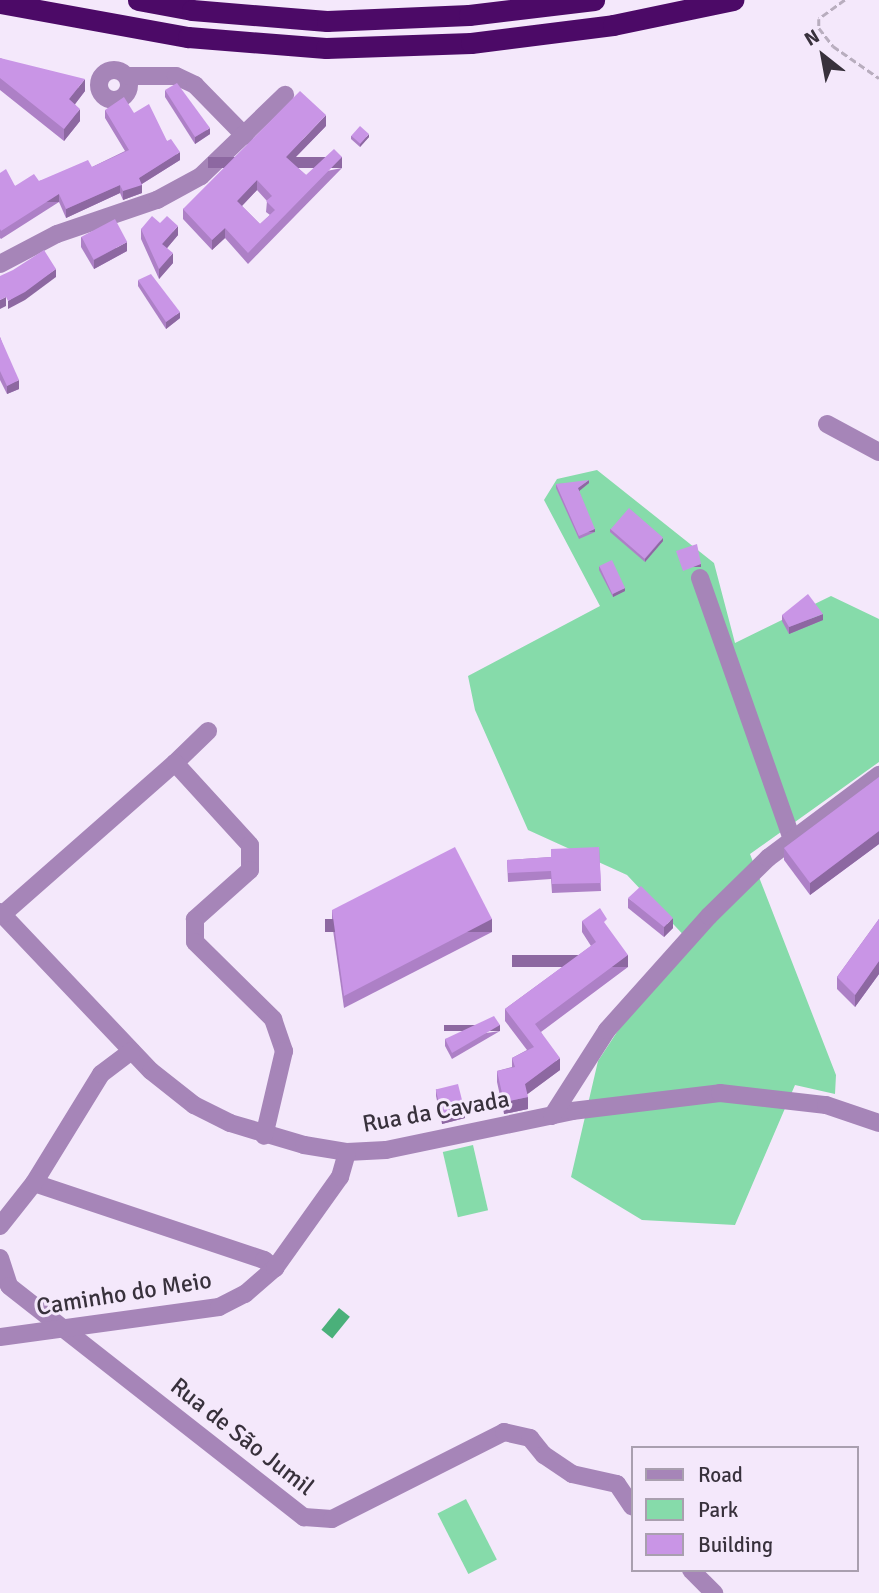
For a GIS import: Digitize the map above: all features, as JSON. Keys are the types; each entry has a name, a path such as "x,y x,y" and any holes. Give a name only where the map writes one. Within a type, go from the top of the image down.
{"highway":[{"path":"138,0 192,10 327,20 470,15 594,0"},
{"path":"0,3 188,37 326,48 471,43 613,25 733,0"}],"street":[{"path":"128,76 176,76 195,85 245,136"},
{"path":"0,264 57,234 157,200 201,176 285,95"},
{"path":"827,424 879,452"},
{"path":"700,578 792,839"},
{"path":"1,913 175,763 208,731"},
{"path":"175,763 250,845 250,870 195,919 195,942 274,1019 284,1051 264,1136"},
{"path":"552,1116 607,1030 709,915 792,839 879,775"},
{"name":"Rua da Cavada","path":"1,913 131,1051 194,1105 264,1136 347,1152 386,1150 552,1116 668,1096 720,1093 827,1105 879,1124"},
{"path":"0,1226 34,1183 101,1074 131,1051"},
{"name":"Caminho do Meio","path":"0,1337 219,1307 245,1294 275,1268 340,1177 347,1152"},
{"path":"34,1183 264,1260 275,1268"},
{"name":"Rua de São Jumil","path":"0,1258 9,1286 304,1517 332,1518 504,1432 530,1438 544,1455 572,1474 617,1484 630,1503"},
{"path":"693,1572 714,1593"}],"path":[{"path":"845,0 826,12 819,28 833,46 879,78"}],"green space":[{"path":"597,470 714,563 735,643 831,596 879,619 879,762 750,854 836,1075 835,1094 795,1085 735,1225 642,1220 571,1177 598,1061 646,988 691,943 627,875 528,830 475,710 468,676 600,606 544,500 557,479"},
{"path":"473,1145 488,1210 458,1217 443,1152"},
{"path":"466,1499 497,1560 468,1574 437,1514"}],"shaded area":[{"path":"339,1308 350,1317 332,1339 321,1330"}],"building":[{"path":"0,58 85,79 69,99 80,109 64,129 0,78"},
{"path":"177,83 210,128 195,137 165,90"},
{"path":"300,91 326,115 286,157 306,175 334,149 342,157 248,253 225,228 212,240 183,209","holes":["257,180 272,196 266,201 275,210 260,224 237,201"]},
{"path":"124,97 134,113 149,104 167,141 171,139 180,152 139,178 142,185 123,191 120,185 66,209 59,194 1,231 0,173 6,169 15,186 34,174 39,181 88,160 92,167 129,150 105,110"},
{"path":"360,126 369,134 360,144 351,136"},
{"path":"152,216 160,223 167,216 178,226 162,244 173,253 159,269 141,229"},
{"path":"115,219 127,242 94,260 81,237"},
{"path":"44,250 56,269 25,292 8,301 6,297 0,300 0,276"},
{"path":"151,274 180,312 166,322 138,280"},
{"path":"0,337 19,380 7,386 0,371"},
{"path":"589,480 578,488 595,529 579,536 556,484"},
{"path":"629,508 663,538 645,559 611,529"},
{"path":"697,544 701,564 683,571 676,551"},
{"path":"612,560 625,588 612,594 599,566"},
{"path":"808,594 823,614 789,627 782,615"},
{"path":"879,777 879,831 810,883 784,848"},
{"path":"455,847 492,919 344,996 332,910"},
{"path":"599,847 601,883 552,884 551,871 508,873 507,860 551,857 551,849"},
{"path":"641,886 673,918 664,927 628,898"},
{"path":"600,908 607,919 604,922 628,955 535,1024 560,1058 525,1084 528,1097 504,1102 497,1071 515,1067 512,1058 534,1047 505,1009 596,942 582,921"},
{"path":"879,919 879,961 855,995 837,977"},
{"path":"494,1016 500,1025 452,1053 445,1039"},
{"path":"458,1084 465,1112 443,1118 436,1090"}]}
